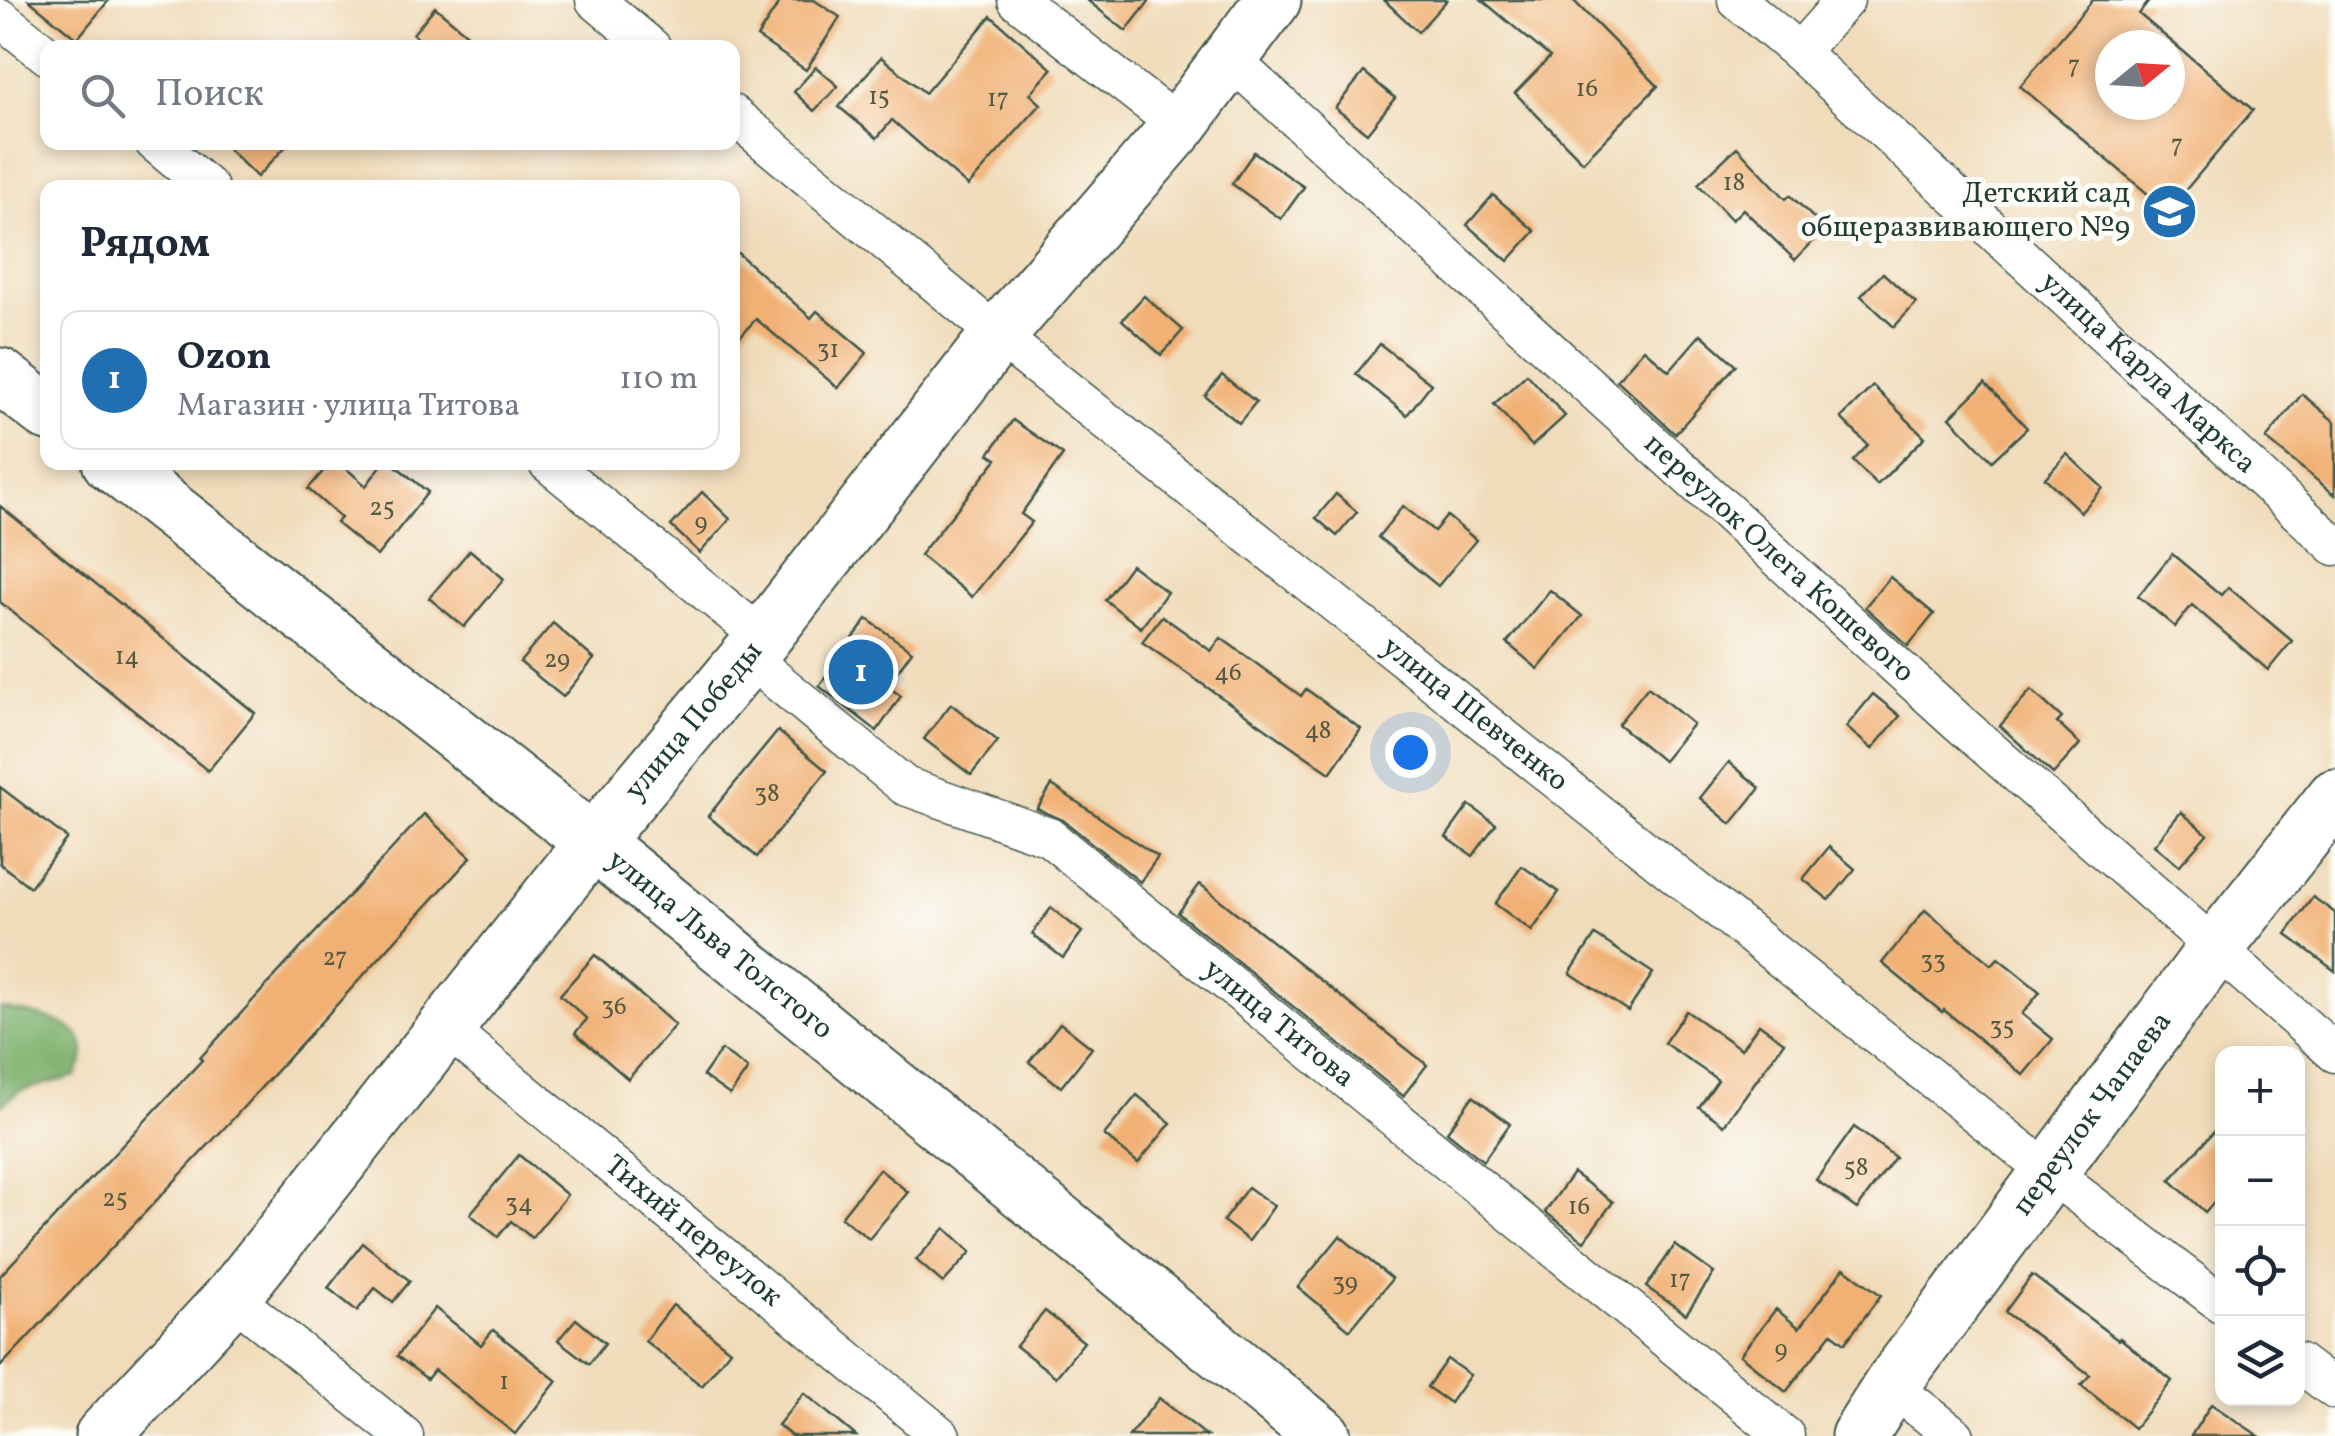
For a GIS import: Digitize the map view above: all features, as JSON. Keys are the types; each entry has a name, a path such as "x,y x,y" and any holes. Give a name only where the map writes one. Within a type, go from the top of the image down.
{"street":[{"path":"595,0 642,40"},
{"path":"1017,0 1179,126"},
{"name":"улица Победы","path":"103,1436 232,1296 593,842 755,648 998,335 1179,126 1272,0"},
{"name":"улица Карла Маркса","path":"1737,0 1799,52 2335,546"},
{"path":"1799,52 1845,0"},
{"path":"0,18 40,50"},
{"name":"переулок Олега Кошевого","path":"1228,57 1943,708 2335,1054"},
{"name":"улица Шевченко","path":"740,121 998,335 2050,1172 2215,1299"},
{"path":"164,150 199,180"},
{"path":"0,376 40,407"},
{"name":"улица Льва Толстого","path":"120,470 593,842 1323,1436"},
{"name":"улица Титова","path":"556,470 906,786 1048,837 1784,1436"},
{"name":"переулок Чапаева","path":"1859,1436 2216,949 2335,797"},
{"name":"Тихий переулок","path":"446,1028 941,1436"},
{"path":"232,1296 404,1436"},
{"path":"2305,1367 2335,1390"},
{"path":"1892,1386 1955,1436"}],"green space":[{"path":"0,1008 52,1019 75,1032 84,1054 76,1076 19,1091 0,1106"}],"building":[{"path":"29,0 109,0 77,39"},
{"path":"781,0 814,0 840,17 806,70 757,37"},
{"path":"1087,0 1150,0 1126,31"},
{"path":"1384,0 1447,0 1418,32"},
{"path":"1482,0 1573,0 1658,86 1583,162 1515,93 1550,57"},
{"path":"2093,0 2150,0 2139,14 2158,30 2095,30 2095,120 2185,120 2185,53 2253,110 2168,211 2020,86"},
{"path":"435,7 474,40 420,40 413,34"},
{"path":"991,16 1052,69 1030,94 1041,104 968,186 892,120 877,138 839,107 881,57 925,93"},
{"path":"816,67 838,86 814,111 794,92"},
{"path":"1364,72 1395,98 1367,133 1335,108"},
{"path":"1737,147 1786,199 1790,195 1825,229 1795,260 1743,209 1732,220 1698,184"},
{"path":"229,150 282,150 257,177"},
{"path":"1254,152 1304,187 1281,219 1232,184"},
{"path":"1493,195 1535,231 1508,261 1467,225"},
{"path":"740,255 811,318 817,311 867,353 838,388 756,319 740,336"},
{"path":"1883,273 1916,303 1894,327 1861,296"},
{"path":"1144,296 1183,330 1161,355 1122,320"},
{"path":"1701,334 1736,365 1675,434 1617,380 1644,349 1669,371"},
{"path":"1380,344 1431,384 1407,415 1356,374"},
{"path":"1527,374 1565,416 1532,446 1494,404"},
{"path":"1222,375 1256,402 1239,423 1205,396"},
{"path":"1985,383 2027,428 1992,461 1950,417"},
{"path":"1873,386 1925,437 1877,485 1853,461 1868,445 1841,418"},
{"path":"2302,394 2335,422 2335,495 2266,439"},
{"path":"1013,420 1063,455 1021,514 1032,522 972,597 920,555 997,459 989,454"},
{"path":"2067,454 2103,488 2081,512 2045,478"},
{"path":"324,470 348,470 366,486 378,470 401,470 428,492 377,556 336,523 341,518 308,489"},
{"path":"702,492 730,519 700,553 671,526"},
{"path":"1336,494 1357,512 1337,536 1316,518"},
{"path":"0,506 255,713 208,771 0,602"},
{"path":"1403,506 1434,531 1447,516 1476,540 1438,586 1378,537"},
{"path":"470,550 504,579 464,627 429,598"},
{"path":"2172,554 2221,595 2228,587 2292,641 2268,670 2192,605 2175,627 2138,596"},
{"path":"1131,565 1167,592 1141,628 1105,600"},
{"path":"1890,577 1934,614 1908,646 1865,607"},
{"path":"1550,590 1582,616 1538,669 1507,643"},
{"path":"1162,616 1211,651 1221,638 1301,696 1306,689 1361,729 1330,773 1142,642"},
{"path":"867,619 912,651 887,686 901,696 877,731 819,686"},
{"path":"553,623 594,659 563,697 520,662"},
{"path":"1648,687 1693,724 1663,761 1618,724"},
{"path":"2031,690 2062,718 2057,723 2080,744 2053,774 2000,726"},
{"path":"1873,694 1900,716 1872,749 1846,727"},
{"path":"951,704 998,741 971,775 924,739"},
{"path":"778,731 827,771 757,857 708,816"},
{"path":"1729,762 1760,788 1731,824 1700,798"},
{"path":"1052,785 1158,857 1140,882 1063,820 1037,809"},
{"path":"0,787 67,838 30,887 0,864"},
{"path":"1469,805 1496,824 1473,856 1446,837"},
{"path":"2181,812 2207,834 2179,866 2154,845"},
{"path":"424,814 471,857 0,1367 0,1276"},
{"path":"1829,847 1855,869 1829,900 1803,879"},
{"path":"1522,866 1559,892 1532,931 1495,904"},
{"path":"1200,884 1427,1065 1403,1096 1178,913"},
{"path":"2313,897 2335,913 2335,971 2286,934"},
{"path":"1051,908 1082,932 1063,958 1032,934"},
{"path":"1925,910 1992,965 1998,958 2040,992 2022,1014 2053,1039 2023,1075 1882,963"},
{"path":"1595,935 1653,973 1628,1011 1570,973"},
{"path":"595,955 675,1025 628,1079 575,1033 587,1019 560,995"},
{"path":"1686,1011 1741,1049 1759,1024 1784,1042 1724,1125 1699,1107 1718,1080 1664,1043"},
{"path":"1060,1023 1092,1048 1061,1087 1029,1062"},
{"path":"721,1050 748,1069 730,1095 703,1076"},
{"path":"1137,1095 1171,1123 1138,1163 1104,1135"},
{"path":"1473,1096 1510,1124 1483,1161 1447,1132"},
{"path":"1854,1127 1895,1157 1857,1209 1816,1180"},
{"path":"2215,1131 2215,1201 2205,1212 2170,1180"},
{"path":"519,1155 567,1195 532,1238 511,1221 498,1237 470,1214"},
{"path":"879,1169 908,1192 869,1239 841,1217"},
{"path":"1573,1173 1613,1202 1584,1241 1545,1212"},
{"path":"1248,1187 1274,1206 1249,1241 1223,1221"},
{"path":"945,1228 971,1252 943,1283 916,1260"},
{"path":"1340,1236 1392,1279 1350,1330 1298,1287"},
{"path":"363,1243 410,1281 393,1302 375,1288 357,1311 328,1288"},
{"path":"1675,1245 1714,1273 1686,1314 1646,1287"},
{"path":"1844,1268 1881,1295 1845,1343 1832,1333 1786,1392 1740,1355 1776,1309 1799,1328"},
{"path":"2032,1275 2172,1381 2134,1428 2081,1385 2090,1375 2005,1312"},
{"path":"673,1305 730,1350 702,1386 645,1341"},
{"path":"435,1308 481,1345 493,1330 557,1381 515,1434 434,1370 427,1379 397,1356"},
{"path":"1045,1311 1084,1342 1056,1377 1016,1346"},
{"path":"576,1319 605,1343 589,1364 558,1340"},
{"path":"1447,1359 1470,1375 1450,1403 1427,1387"},
{"path":"804,1393 856,1436 791,1436 778,1425"},
{"path":"1159,1398 1207,1436 1129,1436"},
{"path":"2211,1404 2259,1436 2191,1436"}],"place":[{"name":"Детский сад общеразвивающего №9","path":"2169,211"},
{"name":"Ozon","path":"861,672"}]}
